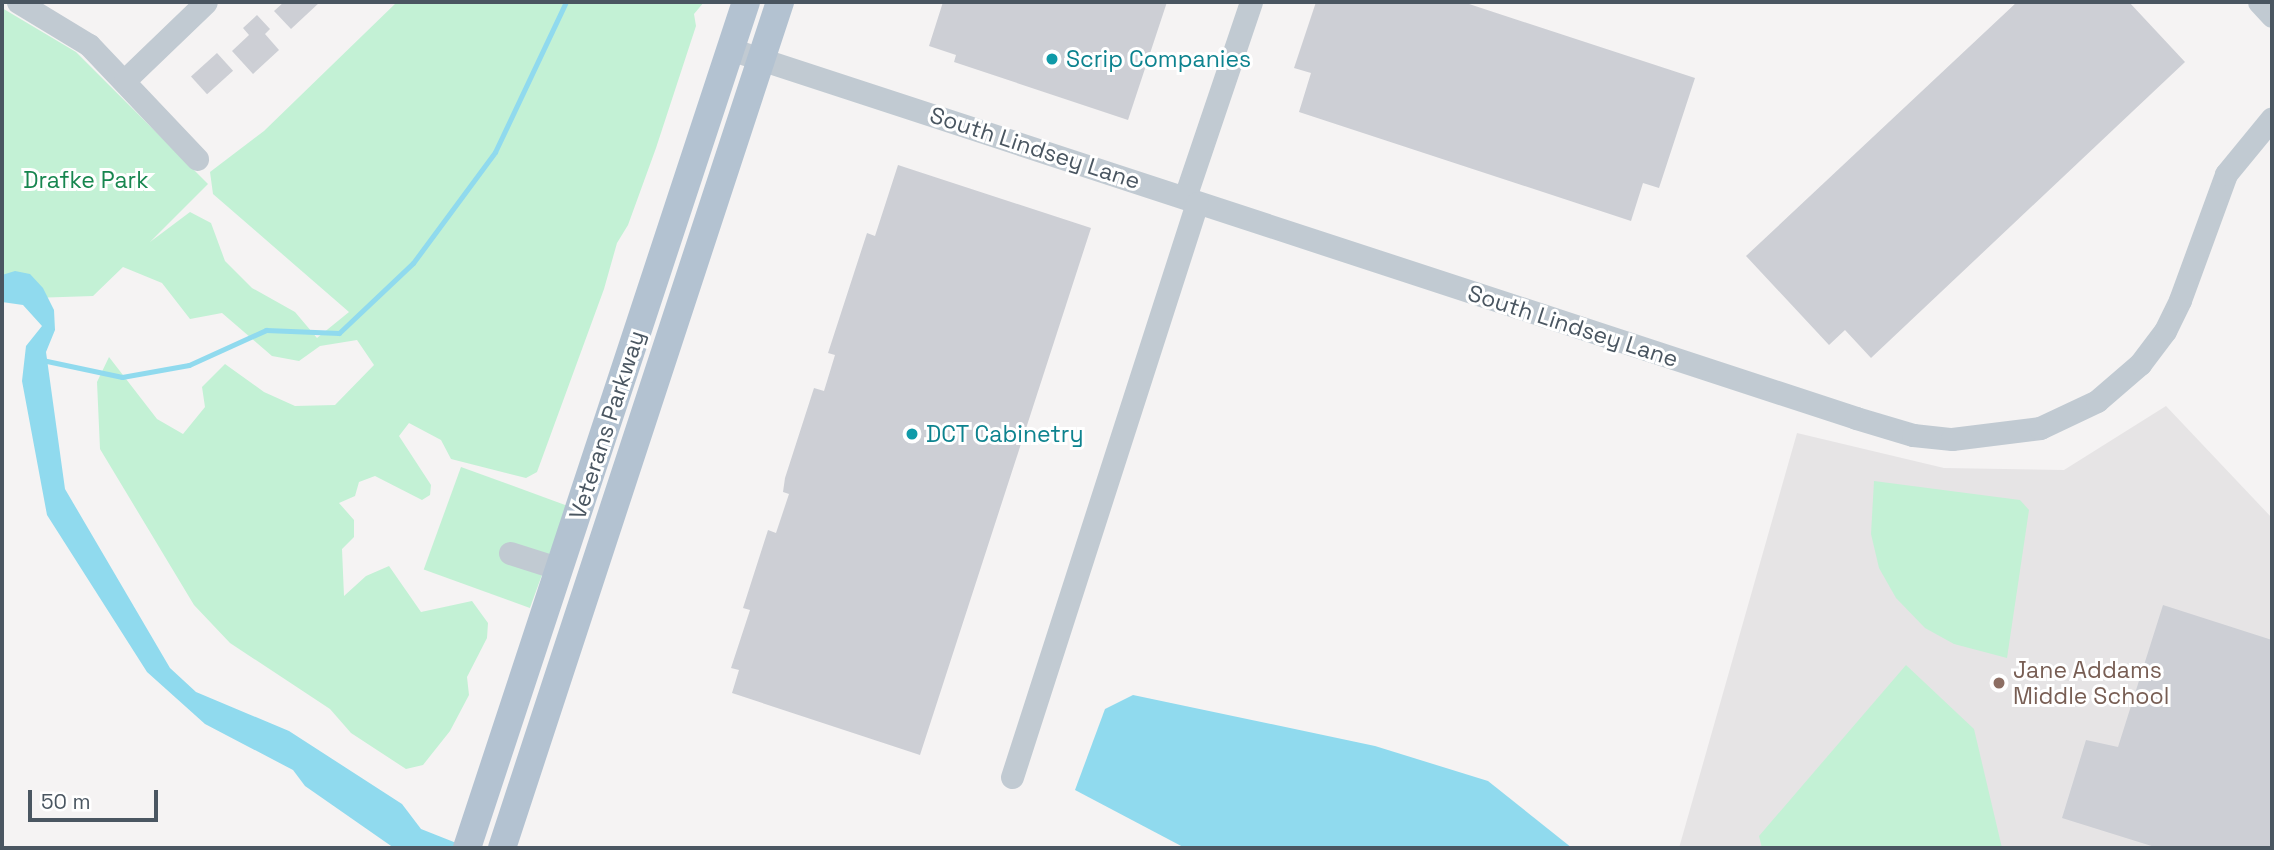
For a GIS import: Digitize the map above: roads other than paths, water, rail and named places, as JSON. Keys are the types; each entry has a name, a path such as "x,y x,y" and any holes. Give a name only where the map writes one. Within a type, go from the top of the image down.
{"main road":[{"name":"Veterans Parkway","path":"469,842 746,2"},
{"name":"Veterans Parkway","path":"503,848 780,2"}],"street":[{"path":"18,2 89,45 197,159"},
{"path":"125,80 206,2"},
{"path":"1012,776 1251,2"},
{"path":"2259,2 2272,16"},
{"name":"South Lindsey Lane","path":"730,49 1913,435 1981,438 2040,428 2096,401 2140,364 2165,331 2180,300 2226,174 2272,118"},
{"path":"510,553 560,569"}],"water":[{"path":"15,271 30,274 43,288 54,310 55,330 46,352 65,489 170,668 196,692 289,731 402,804 421,829 469,848 394,848 305,786 293,770 205,724 147,672 47,515 22,381 26,346 42,326 23,305 2,302 2,275"},
{"path":"1133,695 1375,746 1488,781 1572,848 1185,848 1075,790 1105,709"}],"waterway":[{"path":"42,360 122,377 189,365 266,330 339,333 413,263 495,152 566,2"}],"place":[{"name":"Scrip Companies","path":"1052,59"},
{"name":"DCT Cabinetry","path":"912,434"},
{"name":"Jane Addams Middle School","path":"1999,683"}],"park label":[{"name":"Drafke Park","path":"86,180"}]}
